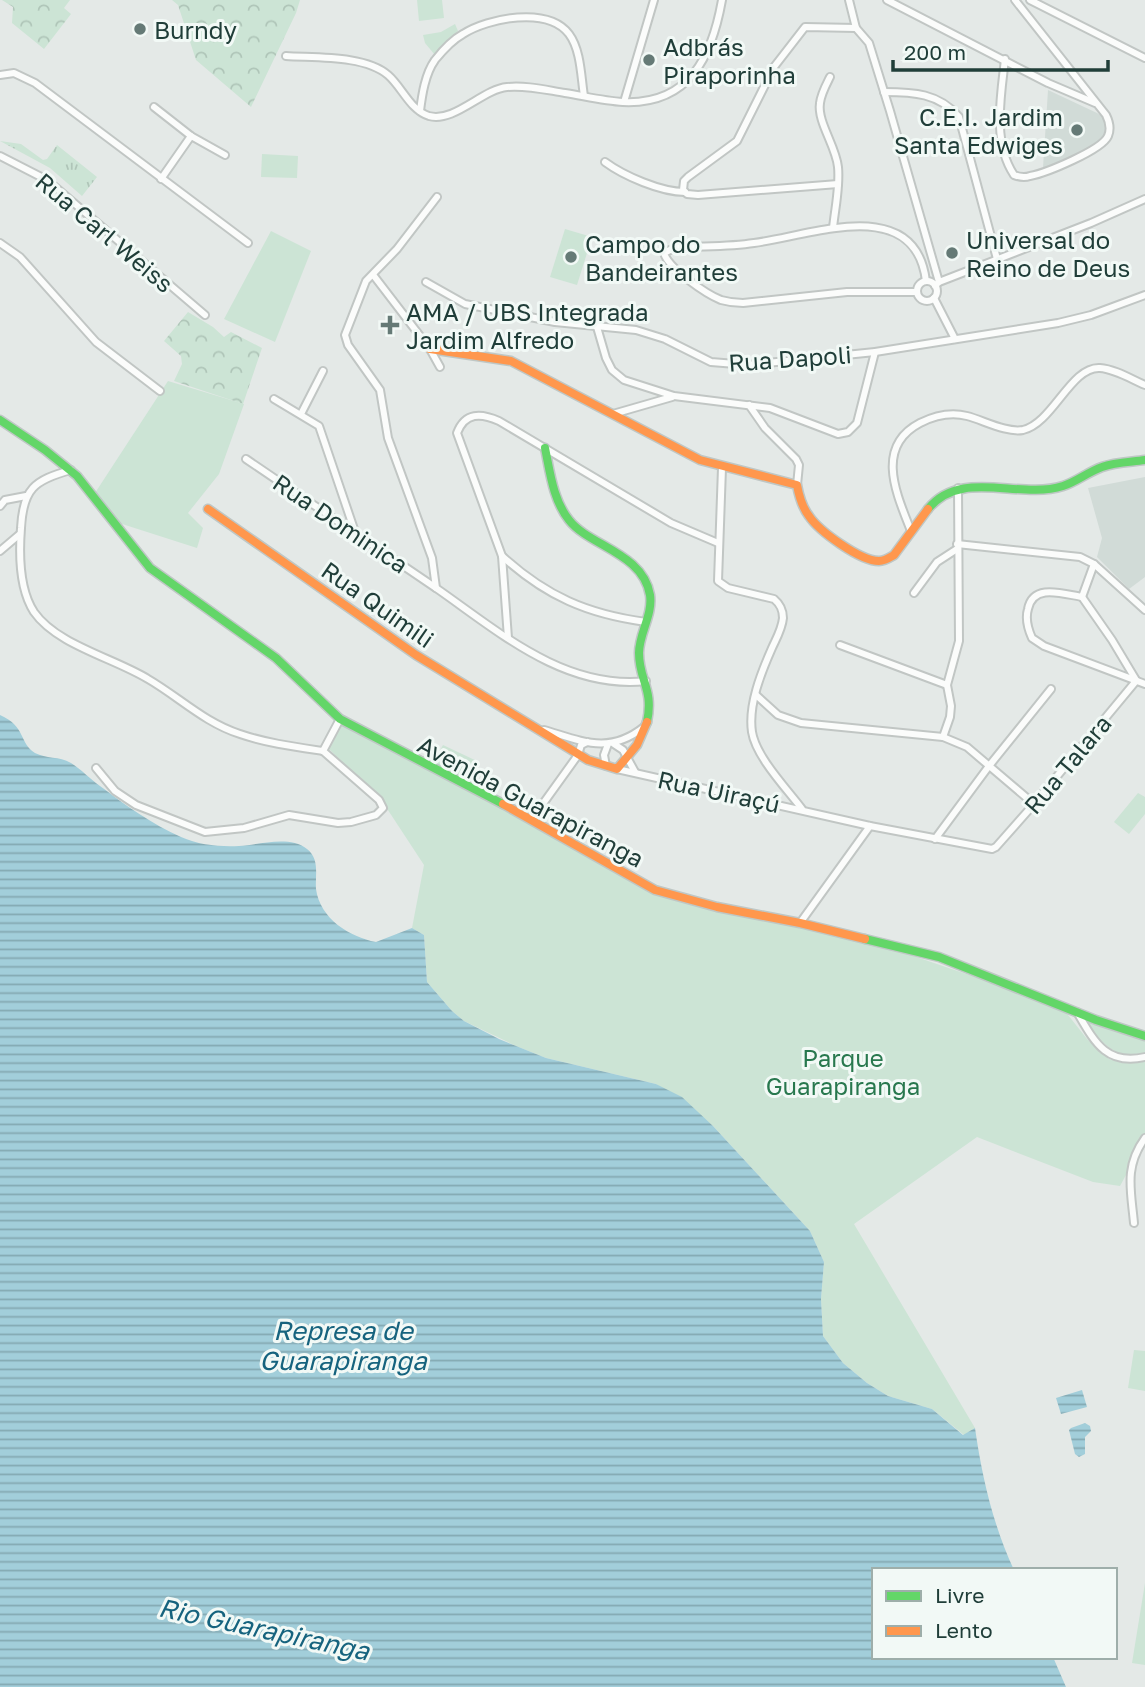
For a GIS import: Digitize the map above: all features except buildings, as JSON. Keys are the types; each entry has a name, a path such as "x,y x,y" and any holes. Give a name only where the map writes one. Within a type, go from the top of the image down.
{"street":[{"path":"624,102 654,0"},
{"path":"286,56 344,60 374,67 387,73 420,111 429,116 444,115 504,87 530,88 624,102 659,97 696,73 713,41 722,0"},
{"path":"887,0 1048,83 1096,104"},
{"path":"1005,59 1000,105 1002,136 1007,160 1014,175 1030,176 1071,160 1103,143 1110,133 1110,125 1105,115 1015,0"},
{"path":"1030,0 1145,58"},
{"path":"851,2 856,28 869,43 884,92 937,284 934,298"},
{"path":"420,111 434,61 453,41 495,21 515,18 548,20 570,35 578,56 584,96"},
{"path":"685,192 683,185 688,177 728,149 743,134 774,67 804,27 856,28"},
{"path":"0,75 14,74 36,83 248,243"},
{"path":"830,77 822,95 820,113 835,150 838,184 833,228"},
{"path":"884,92 922,94 942,102 959,117 996,259"},
{"path":"154,107 191,136 225,155"},
{"path":"161,179 191,136"},
{"name":"Rua Carl Weiss","path":"0,156 47,180 205,315"},
{"path":"605,162 622,174 670,191 698,195 838,184"},
{"path":"436,588 432,558 388,438 380,390 348,345 345,335 366,281 374,275 437,197"},
{"path":"917,292 926,281 937,284 1145,199"},
{"path":"917,292 847,292 731,302 711,295 671,265 664,253 674,248 752,243 863,225 901,236 917,250 926,281"},
{"path":"0,243 20,257 96,342 160,391"},
{"path":"374,275 430,349 440,367"},
{"name":"Rua Dapoli","path":"426,282 464,304 531,319 651,334 703,359 725,365 875,352 1058,323 1091,315 1145,295"},
{"path":"917,292 923,300 934,298"},
{"path":"934,298 955,339"},
{"path":"597,327 606,358 619,377 674,397 749,405 792,415 843,435 857,423 875,352"},
{"path":"430,349 511,361 678,450 722,468 797,485"},
{"path":"911,531 891,467 897,445 910,428 938,416 954,414 1010,429 1026,429 1037,424 1074,382 1094,368 1105,369 1145,384"},
{"path":"301,414 323,370"},
{"path":"613,414 674,397"},
{"path":"274,399 315,422 323,434 355,532"},
{"path":"749,405 765,428 796,459 799,465 797,485 803,510 811,522 849,548 882,562 895,556 935,501 958,488 1049,489 1064,486 1103,466 1145,460"},
{"path":"508,638 502,556 457,433 460,424 473,416 490,417 671,523 718,542"},
{"name":"Avenida Guarapiranga","path":"0,420 71,470 150,568 268,652 340,719 532,819 654,890 705,905 800,923 939,957 1145,1036"},
{"path":"545,448 551,478 568,519 577,528 617,553 645,580 651,596 638,653 650,702 644,727 627,760 617,769 606,766 604,755 611,744 644,727"},
{"name":"Rua Dominica","path":"246,459 540,658 563,668 609,680 646,681"},
{"path":"722,468 718,580 728,588 769,597 780,604 783,620 756,695 751,722 757,747 802,809"},
{"path":"71,470 46,478 26,496 20,534 27,597 32,608 50,629 150,679 206,719 227,729 272,742 324,751 379,800 383,808 380,812 344,823 289,815 244,828 205,832 136,805 115,792 96,768"},
{"path":"943,737 951,706 947,685 959,641 958,488"},
{"path":"0,506 5,500 26,496"},
{"name":"Rua Quimili","path":"208,509 389,636 492,704 578,754 606,766"},
{"path":"0,551 20,534"},
{"path":"914,593 937,562 957,547 1055,553 1080,557 1094,564 1145,610"},
{"path":"502,556 524,576 565,601 608,616 646,622"},
{"path":"1082,597 1094,564"},
{"path":"1136,681 1082,597 1049,591 1036,595 1030,602 1027,616 1032,638 1044,646 1136,681 1145,684"},
{"path":"839,645 947,685"},
{"name":"Rua Talara","path":"996,847 1136,681"},
{"path":"935,839 1051,689"},
{"path":"756,695 778,715 801,723 943,737 967,747 1034,804"},
{"path":"324,751 340,719"},
{"name":"Rua Quimili","path":"530,726 587,742 611,744"},
{"path":"532,819 578,754 581,745 587,742"},
{"path":"611,744 623,750 627,760"},
{"name":"Rua Uiraçú","path":"627,760 635,772"},
{"name":"Rua Uiraçú","path":"617,769 870,826 986,849 996,847"},
{"path":"800,923 870,826"},
{"path":"1077,1012 1094,1041 1103,1050 1123,1059 1145,1057"},
{"path":"1134,1223 1130,1186 1132,1161 1145,1138"}],"shaded area":[{"name":"C.E.I. Jardim Santa Edwiges","path":"1048,90 1097,113 1104,118 1108,128 1106,138 1084,152 1043,168"},
{"path":"1145,477 1145,577 1129,589 1097,557 1102,538 1088,488"}],"green space":[{"path":"2,0 70,0 64,8 71,14 44,49 12,23 13,7"},
{"path":"172,0 300,0 251,107 196,60 178,5"},
{"path":"417,0 442,0 444,18 419,21"},
{"path":"455,24 458,31 435,55 425,43 423,35 441,32"},
{"path":"0,141 21,144 43,160 47,159 57,145 97,177 82,196 50,168"},
{"path":"262,154 298,156 297,178 261,177"},
{"name":"Campo do Bandeirantes","path":"565,229 592,237 577,285 550,277"},
{"path":"271,231 311,251 275,342 224,319"},
{"path":"188,312 224,337 231,332 262,348 243,404 174,381 182,364 181,356 164,341"},
{"path":"168,381 244,404 219,474 188,513 203,528 197,548 119,523 95,493"},
{"name":"Parque Guarapiranga","path":"342,724 533,822 652,893 680,902 802,925 884,946 1061,1006 1087,1039 1109,1059 1124,1063 1145,1061 1145,1140 1120,1186 1093,1182 977,1137 854,1224 975,1428 964,1435 932,1409 888,1396 843,1363 823,1336 821,1299 824,1262 810,1231 713,1126 656,1084 546,1058 464,1021 452,1011 427,982 424,935 412,928 424,865 384,804 328,748"},
{"path":"443,745 479,762 469,780 433,763"},
{"path":"1138,793 1145,797 1145,814 1129,834 1114,822"},
{"path":"1084,1019 1145,1039 1145,1054 1127,1056 1118,1053 1102,1042"},
{"path":"1134,1350 1145,1351 1145,1391 1128,1388"},
{"path":"1145,1583 1145,1665 1132,1663"}],"water":[{"name":"Represa de Guarapiranga","path":"0,715 14,724 35,753 71,763 139,814 181,837 217,846 292,842 307,849 315,862 319,900 330,918 356,936 376,942 412,928 424,935 427,982 464,1021 546,1058 656,1084 682,1097 713,1126 810,1231 824,1262 821,1299 823,1336 843,1363 888,1396 932,1409 963,1435 975,1428 989,1500 1013,1568 872,1568 872,1659 1054,1659 1066,1687 0,1687"},
{"path":"1082,1390 1087,1407 1061,1414 1056,1398"},
{"path":"1085,1423 1090,1426 1091,1431 1085,1437 1085,1454 1079,1457 1075,1454 1069,1430"}],"traffic: fast":[{"path":"0,420 45,450 77,476 150,568 276,658 340,719 503,804"},
{"path":"545,448 556,495 569,520 589,537 627,560 645,581 650,602 639,653 649,701 647,722"},
{"path":"928,509 941,497 957,490 973,487 1046,489 1063,486 1107,465 1145,460"},
{"path":"865,939 939,957 1096,1020 1145,1036"}],"traffic: slow":[{"path":"430,349 511,361 700,460 797,485 803,505 814,522 841,544 871,560 879,561 894,555 928,509"},
{"path":"208,509 416,655 588,760 617,769 637,745 647,722"},
{"path":"503,804 655,890 717,907 865,939"}],"place":[{"name":"Burndy","path":"140,29"},
{"name":"Adbrás Piraporinha","path":"649,60"},
{"name":"C.E.I. Jardim Santa Edwiges","path":"1077,130"},
{"name":"Universal do Reino de Deus","path":"952,253"},
{"name":"Campo do Bandeirantes","path":"571,257"},
{"name":"AMA / UBS Integrada Jardim Alfredo","path":"390,325"}],"water label":[{"name":"Rio Guarapiranga","path":"264,1629"}]}
